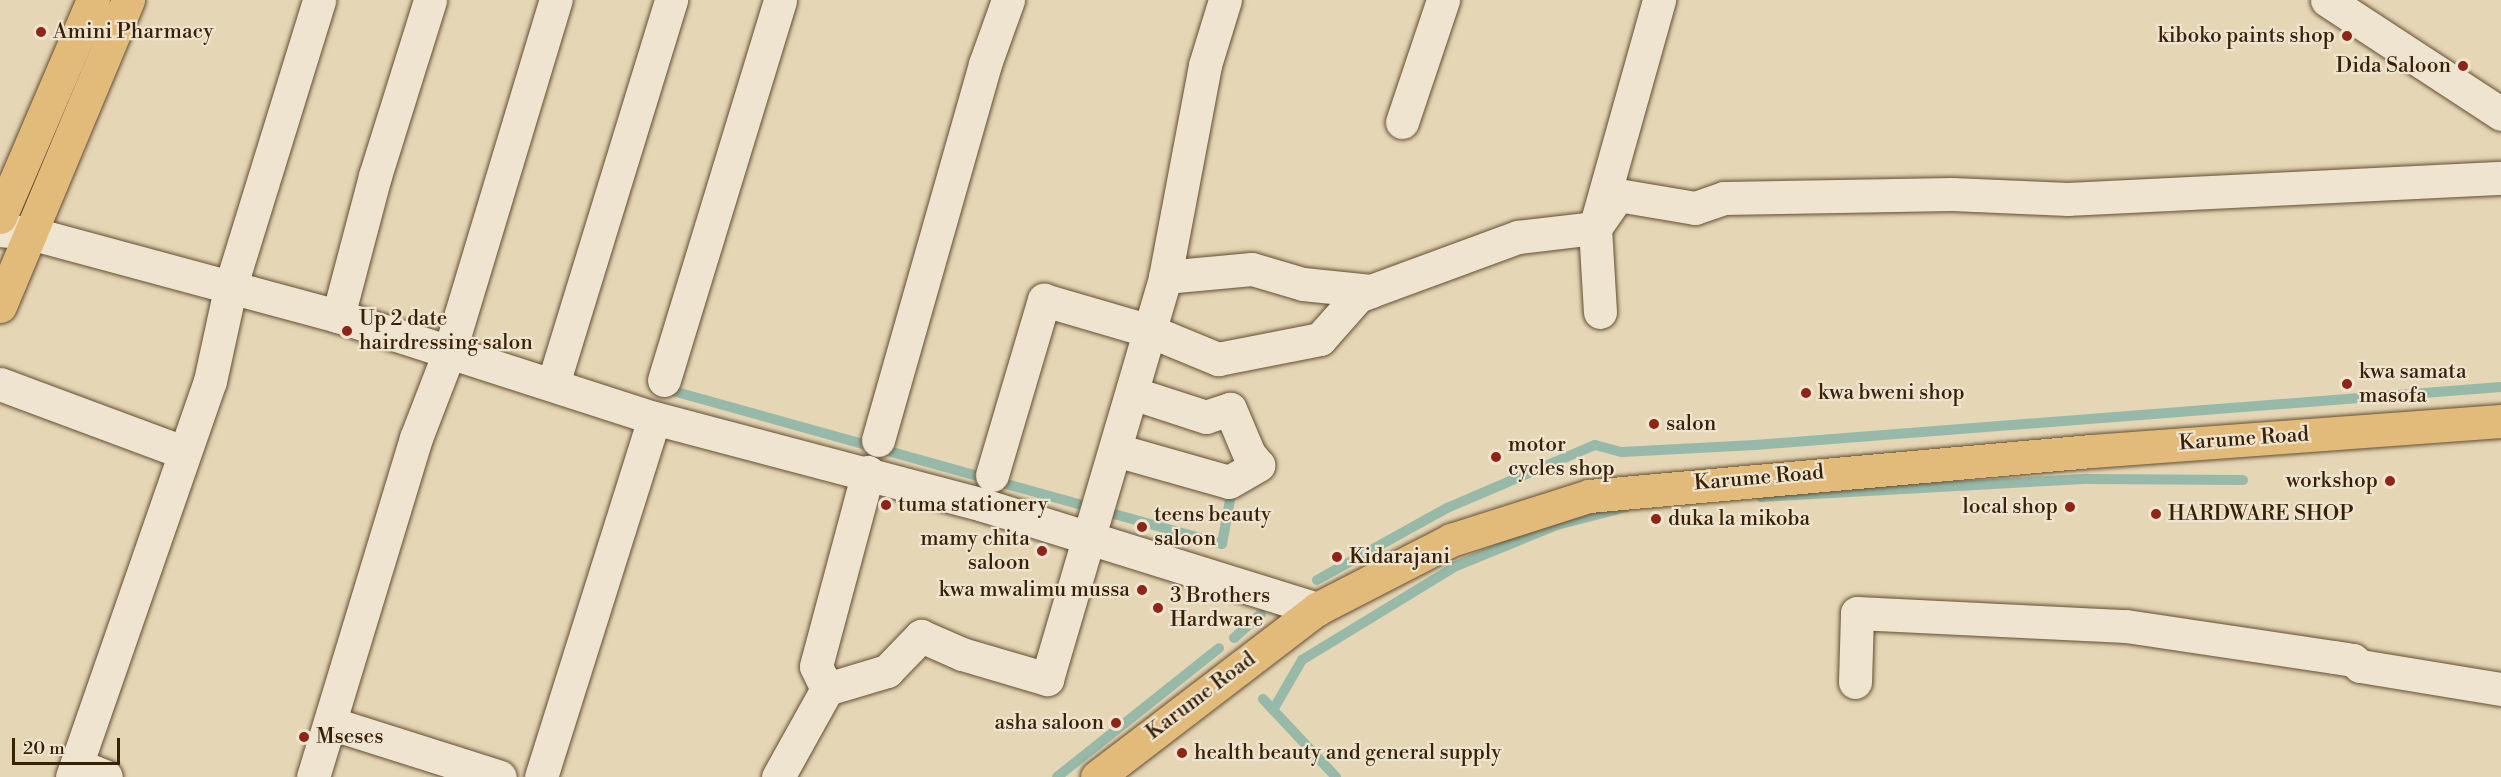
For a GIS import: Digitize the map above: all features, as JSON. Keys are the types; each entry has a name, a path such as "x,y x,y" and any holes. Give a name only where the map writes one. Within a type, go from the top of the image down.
{"main road":[{"path":"0,217 93,0"},
{"path":"0,306 15,232 128,0"},
{"name":"Karume Road","path":"1097,777 1317,609 1450,540 1600,494 2091,451 2501,421"}],"street":[{"path":"85,773 183,452 210,381 231,285 319,0"},
{"path":"338,316 375,176 430,0"},
{"path":"313,777 416,438 450,351 556,0"},
{"path":"553,384 671,0"},
{"path":"664,380 780,0"},
{"path":"878,440 985,64 1008,0"},
{"path":"778,777 827,689 887,671 921,636 962,654 1047,679 1065,609 1096,519 1165,278 1205,65 1225,0"},
{"path":"1402,122 1443,0"},
{"path":"1600,312 1595,228 1659,0"},
{"path":"2327,0 2501,114"},
{"path":"992,475 1044,300 1150,331 1218,359 1320,339 1358,296 1518,237 1595,228 1618,195 1695,208 1724,198 1953,194 2068,198 2501,178"},
{"path":"15,232 231,285 338,316 654,418 868,472 1096,519 1317,609"},
{"path":"1165,278 1252,269 1303,284 1371,291"},
{"path":"0,384 183,452"},
{"path":"1116,450 1229,482 1258,465 1249,454 1230,409 1206,417 1132,393"},
{"path":"541,777 654,418"},
{"path":"827,689 816,666 868,472"},
{"path":"1855,682 1857,613 2126,626 2353,660 2360,666 2501,689"},
{"path":"330,723 500,777"}],"waterway":[{"path":"1317,580 1447,508 1595,445 1622,452 1755,445 2501,387"},
{"path":"662,388 1222,544 1232,489"},
{"path":"1761,497 2088,479 2243,480"},
{"path":"1273,710 1302,660 1456,566 1557,525 1626,507"},
{"path":"1234,638 1261,614"},
{"path":"1057,777 1219,648"},
{"path":"1263,699 1336,777"}],"place":[{"name":"Amini Pharmacy","path":"41,32"},
{"name":"kiboko paints shop","path":"2347,36"},
{"name":"Dida Saloon","path":"2463,66"},
{"name":"Up 2 date hairdressing salon","path":"347,331"},
{"name":"kwa samata masofa","path":"2347,384"},
{"name":"kwa bweni shop","path":"1806,393"},
{"name":"salon","path":"1654,424"},
{"name":"motor cycles shop","path":"1496,457"},
{"name":"workshop","path":"2390,481"},
{"name":"tuma stationery","path":"886,505"},
{"name":"local shop","path":"2070,507"},
{"name":"HARDWARE SHOP","path":"2156,514"},
{"name":"duka la mikoba","path":"1656,519"},
{"name":"teens beauty saloon","path":"1142,527"},
{"name":"mamy chita saloon","path":"1042,551"},
{"name":"Kidarajani","path":"1337,557"},
{"name":"kwa mwalimu mussa","path":"1142,590"},
{"name":"3 Brothers Hardware","path":"1158,608"},
{"name":"asha saloon","path":"1116,723"},
{"name":"Mseses","path":"304,737"},
{"name":"health beauty and general supply","path":"1182,753"}]}
